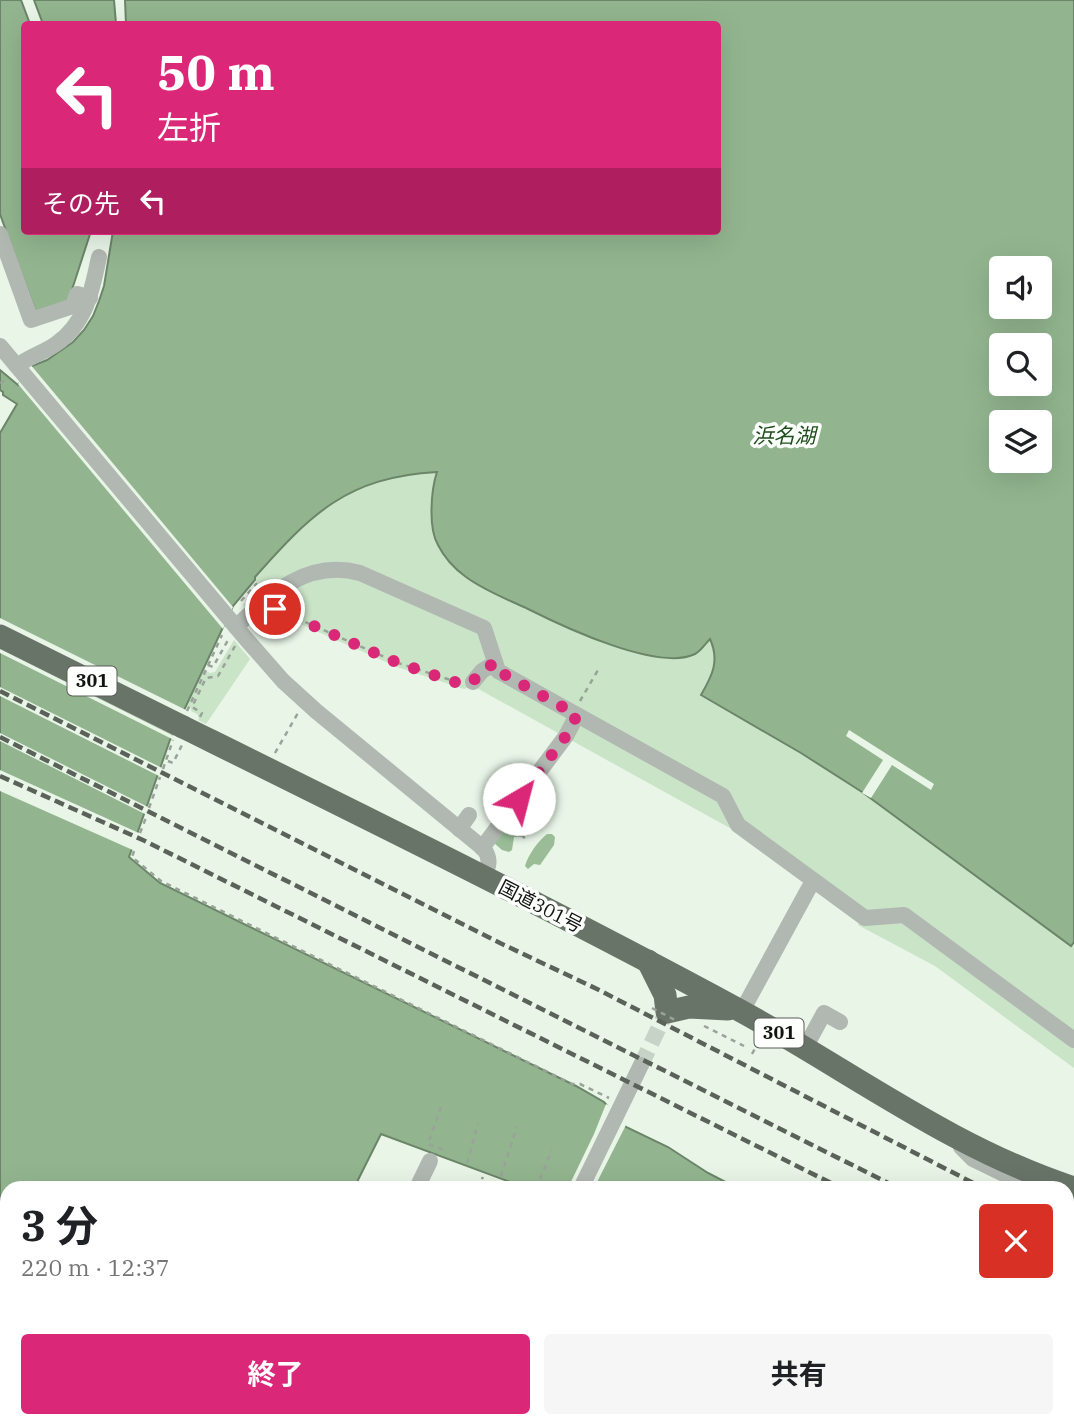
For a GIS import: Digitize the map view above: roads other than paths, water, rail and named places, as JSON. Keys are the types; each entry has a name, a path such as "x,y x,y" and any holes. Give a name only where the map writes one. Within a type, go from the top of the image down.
{"highway":[{"name":"国道301号","path":"0,636 484,876 742,1011 964,1140 1054,1181"},
{"path":"648,961 665,995 664,1015 689,1007 742,1011"}],"street":[{"path":"0,234 31,320 73,306 77,294 90,298"},
{"path":"17,373 28,357 55,344 80,318 90,298 99,257"},
{"path":"0,346 17,373 232,626 299,696 482,848 489,859 484,876"},
{"path":"232,626 290,583 314,572 342,569 360,573 484,628 498,671 723,796 738,825 865,918 904,915 1074,1040"},
{"path":"473,682 482,671 495,663"},
{"path":"482,848 566,736 575,714"},
{"path":"459,829 469,815"},
{"path":"742,1011 809,888"},
{"path":"805,1048 824,1013 840,1022"},
{"path":"584,1181 615,1104 641,1065"},
{"path":"964,1140 962,1149 973,1159 1019,1181"},
{"path":"420,1181 430,1161"}],"water":[{"path":"0,0 21,0 29,21 21,21 21,235 90,235 68,302 36,313 0,214"},
{"path":"34,0 114,0 116,21 42,21"},
{"name":"浜名湖","path":"125,0 1074,0 1074,942 1071,946 862,792 701,695 713,668 714,654 710,639 697,653 679,658 635,652 563,626 473,582 450,562 435,538 432,509 437,472 406,475 355,491 313,517 255,577 233,606 170,740 129,857 160,883 576,1086 604,1102 626,1127 668,1147 723,1181 507,1181 381,1134 358,1181 0,1181 0,433 17,404 0,390 0,370 18,385 32,366 47,360 73,342 93,316 104,286 112,235 721,235 721,21 126,21"}],"tunnel":[{"path":"641,1065 663,1019"}],"railway":[{"path":"0,691 500,943 597,989 969,1181"},
{"path":"0,737 884,1181"},
{"path":"0,776 145,841 827,1181"}]}
